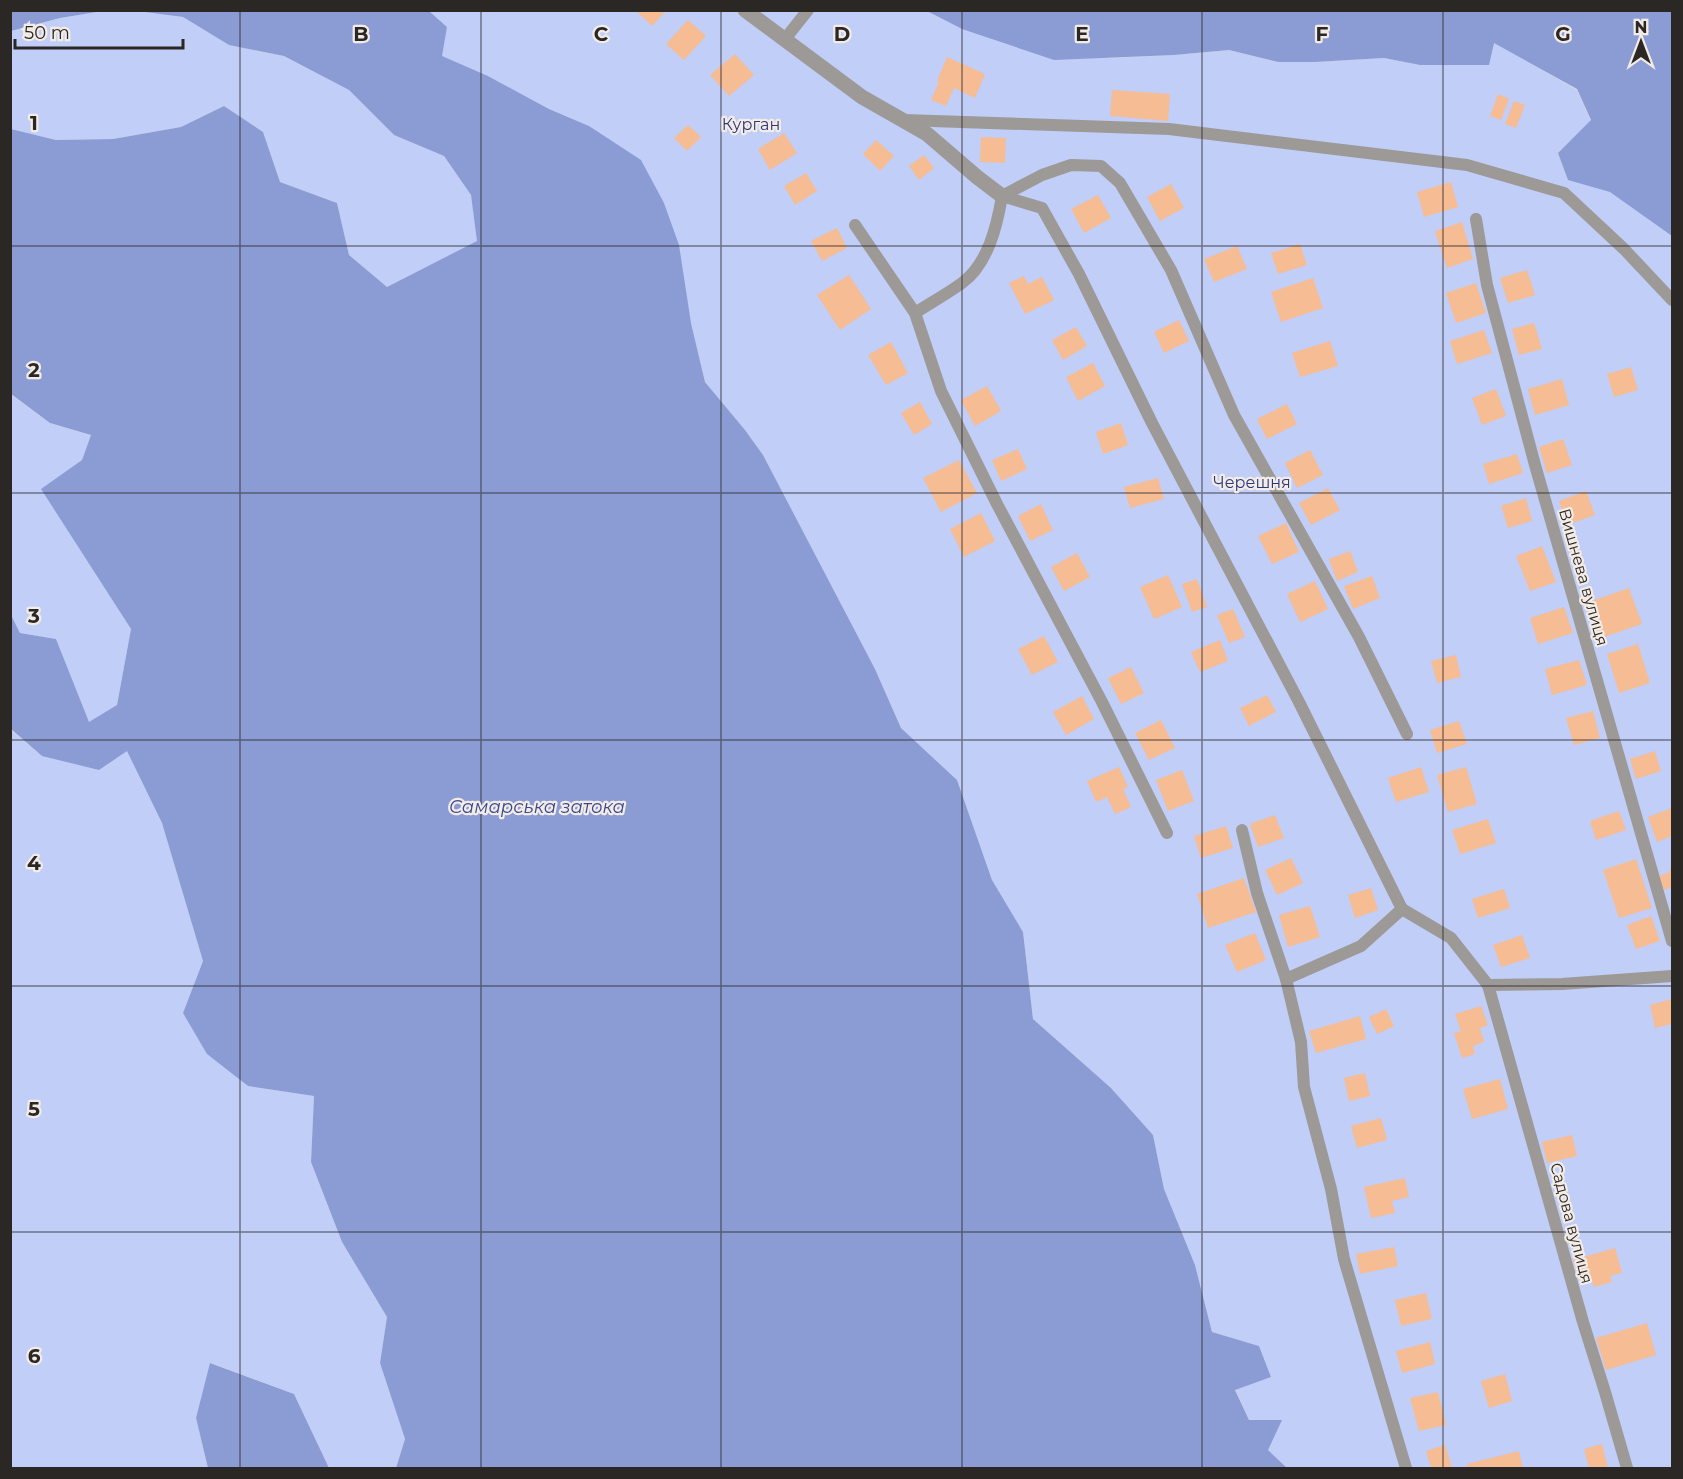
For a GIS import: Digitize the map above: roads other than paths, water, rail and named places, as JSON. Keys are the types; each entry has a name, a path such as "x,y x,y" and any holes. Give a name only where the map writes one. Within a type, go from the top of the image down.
{"street":[{"path":"746,10 862,97 927,134 1002,196"}],"lane":[{"path":"785,39 808,10"},
{"path":"903,120 1169,129 1467,165 1564,193 1624,249 1672,300"},
{"path":"1002,196 1042,176 1071,165 1101,166 1120,183 1171,270 1234,415 1359,637 1407,734"},
{"path":"915,313 964,282 984,258 997,224 1002,196"},
{"path":"1002,196 1042,208 1079,274 1152,423 1299,702 1402,909 1451,938 1488,985 1562,984 1672,976"},
{"name":"Вишнева вулиця","path":"1476,219 1487,285 1535,465 1672,941"},
{"path":"855,225 915,313 941,391 1167,833"},
{"path":"1242,830 1257,893 1286,980 1301,1042 1304,1087 1331,1189 1344,1259 1406,1468"},
{"path":"1286,980 1361,946 1402,909"},
{"name":"Садова вулиця","path":"1488,985 1583,1322 1627,1468"}],"water":[{"path":"11,10 103,11 60,18 11,31"},
{"name":"Самарська затока","path":"137,11 429,11 447,27 442,56 488,76 549,109 589,126 641,160 664,203 679,245 691,323 705,382 763,455 875,669 901,728 957,780 992,880 1023,932 1033,1019 1111,1088 1153,1135 1164,1189 1195,1265 1212,1332 1259,1346 1271,1377 1235,1390 1249,1420 1282,1420 1268,1450 1287,1468 396,1468 405,1439 380,1363 387,1317 342,1242 311,1162 314,1096 248,1086 207,1054 183,1013 203,961 162,823 127,751 99,770 42,756 11,729 11,615 20,633 56,639 89,722 117,705 131,629 41,489 82,460 91,435 50,423 11,394 11,129 56,140 113,139 181,127 224,106 263,132 280,182 337,203 349,255 387,287 477,241 471,195 444,156 394,135 349,90 284,56 229,45 183,17"},
{"path":"927,11 1672,11 1672,236 1610,192 1568,180 1558,153 1591,120 1577,89 1494,43 1489,65 1420,65 1384,58 1278,62 1229,50 1174,55 1054,60 962,29"},
{"path":"210,1363 294,1394 329,1468 208,1468 196,1418"}],"park label":[{"name":"Курган","path":"751,124"},
{"name":"Черешня","path":"1252,482"}]}
